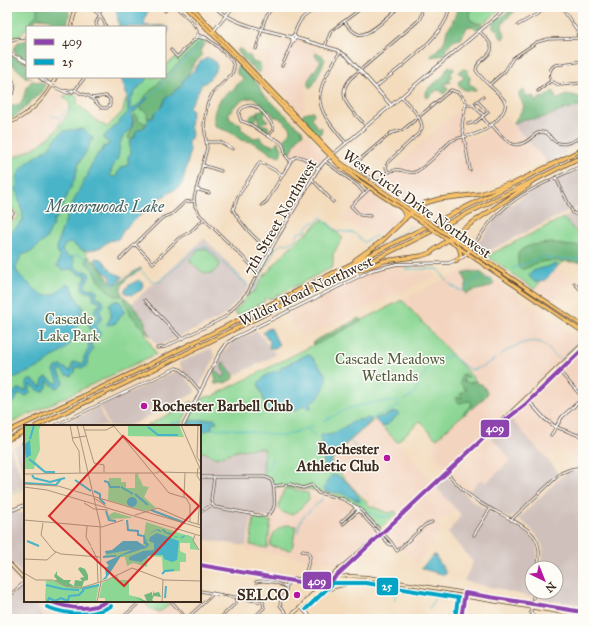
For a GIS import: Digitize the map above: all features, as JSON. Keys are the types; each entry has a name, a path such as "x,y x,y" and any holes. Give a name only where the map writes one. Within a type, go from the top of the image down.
{"highway":[{"path":"7,432 134,372 583,149"},
{"path":"38,425 130,381 583,156"},
{"path":"336,279 384,261 426,255 525,188 567,164"},
{"path":"323,278 373,248 411,213 422,205 434,200 480,194 533,174"},
{"path":"402,209 405,215 404,220"},
{"path":"458,232 456,236 458,242"},
{"path":"7,440 24,432"}],"main road":[{"path":"71,26 76,7"},
{"name":"West Circle Drive Northwest","path":"186,7 213,32"},
{"name":"West Circle Drive Northwest","path":"191,7 213,32 332,155 402,209 411,213"},
{"path":"7,124 31,109 43,98 56,78"},
{"name":"West Circle Drive Northwest","path":"372,186 444,235 458,242 473,255 583,326"},
{"name":"West Circle Drive Northwest","path":"449,238 458,247 469,252"},
{"path":"456,261 460,258 461,254 458,247"},
{"name":"West Circle Drive Northwest","path":"493,268 583,332"},
{"path":"310,600 489,433 501,425 583,344"},
{"path":"527,399 583,349"},
{"path":"288,618 327,581 335,577 345,568 381,533"},
{"path":"7,561 24,580"},
{"path":"201,565 299,582 327,581"},
{"path":"345,568 346,573 350,576"},
{"path":"335,577 371,577 572,612 583,612"},
{"path":"288,580 365,580 465,594"},
{"path":"301,606 334,587 365,580"},
{"path":"311,582 315,583 317,586 314,593"},
{"path":"52,602 86,609 95,608 106,602"},
{"path":"572,612 583,616"}],"street":[{"path":"80,7 91,8"},
{"path":"87,7 100,14 106,26"},
{"path":"97,26 96,23 103,7"},
{"path":"165,11 169,7"},
{"path":"176,7 193,21 197,36"},
{"path":"215,7 237,21 325,46 340,52 350,58 391,105"},
{"path":"207,39 233,7"},
{"path":"256,49 266,15 272,7"},
{"path":"282,66 300,19 320,7"},
{"path":"325,46 330,33 363,7"},
{"path":"344,21 354,32 359,35 365,34 371,31 399,7"},
{"path":"366,126 348,104 344,95 344,89 348,82 361,70 418,21 421,16 422,7"},
{"path":"376,87 436,36 448,14 449,7"},
{"path":"518,24 549,7"},
{"path":"561,7 577,30 578,38"},
{"name":"7th Street Northwest","path":"157,348 163,348 217,322 229,314 248,292 270,250 318,169 325,161 506,8"},
{"path":"370,216 360,215 351,206 388,172 395,170 409,173 417,171 451,141 464,136 480,133 503,114 505,109 504,101 476,70 478,64 489,54 492,48 479,31"},
{"path":"197,36 207,39 218,46 232,61 234,69 231,76 212,93 208,101 204,125 207,142 194,201 197,211 204,219 253,267 259,271"},
{"path":"171,50 177,57 197,36"},
{"path":"7,42 14,39 26,38"},
{"path":"489,85 505,71 513,58 534,44 548,39 583,38"},
{"path":"7,52 26,62"},
{"path":"340,52 322,83 320,102 326,118 346,143"},
{"path":"583,61 555,65 550,71 549,75 551,81 559,85 583,83"},
{"path":"7,73 14,81 15,87 12,94 7,98"},
{"path":"42,78 62,91 75,90 91,98 103,108 108,108 110,105 110,100 106,96 91,98"},
{"path":"75,90 84,78"},
{"path":"538,91 551,81"},
{"path":"378,180 366,175 356,166 358,161 391,133 402,131 451,90 452,86"},
{"path":"451,90 455,90 464,98 466,105 462,120 470,170"},
{"path":"388,172 386,167 388,162 421,130 422,124 418,117 401,97"},
{"path":"466,105 473,105 483,97"},
{"path":"468,124 476,122 488,112 478,101"},
{"path":"268,136 273,130 273,126 259,109 250,105 245,106 240,110 239,115 241,121 250,124 268,136 281,142 285,157 291,161"},
{"path":"473,105 508,142 514,145 524,144 539,132 547,134 555,142 561,144 567,144 583,136"},
{"path":"207,142 220,142 233,149"},
{"path":"262,205 267,201 291,161 296,156 301,156 318,169"},
{"path":"325,161 354,183 364,193"},
{"path":"270,250 239,220 233,210 238,196 260,162 283,174"},
{"path":"202,165 221,171"},
{"path":"469,252 491,221 505,207 525,194 583,165"},
{"path":"556,178 573,213 577,215 583,212"},
{"path":"312,179 333,202"},
{"path":"196,189 209,193"},
{"path":"120,259 162,218 172,214 185,202 194,201"},
{"path":"7,206 13,213 7,220"},
{"path":"135,244 153,263 179,237 190,232 204,219"},
{"name":"Wilder Road Northwest","path":"183,425 221,351 228,342 236,337 359,275 375,269 397,264 446,264 456,261 469,252"},
{"path":"574,283 583,292"},
{"path":"145,300 182,339"},
{"path":"56,425 176,368 182,370 200,391"},
{"path":"550,435 562,418 583,398 559,371"},
{"path":"527,399 544,418 556,427 583,437"},
{"path":"580,435 583,428"},
{"path":"511,520 561,473 571,469 583,467"},
{"path":"447,473 468,494 490,509 529,531 537,541 540,549 539,560"},
{"path":"201,477 265,477 271,480 273,486 275,506 272,512 263,516 216,508 212,505 211,500 214,478"},
{"path":"273,486 290,484 303,488 312,485 318,493 348,502 359,510 397,551 425,525 432,522"},
{"path":"7,512 24,505"},
{"path":"201,511 212,505"},
{"path":"341,522 356,507"},
{"path":"474,535 490,509"},
{"path":"343,524 359,510"},
{"path":"302,551 306,551 310,557 306,572 306,579"},
{"path":"288,580 285,594 280,605 288,618"},
{"path":"256,582 260,581 279,584 286,587"},
{"path":"7,598 24,582"},
{"path":"201,590 263,602 264,608 252,619"},
{"path":"172,602 187,619 213,593"},
{"path":"461,619 465,594"},
{"path":"219,619 236,603 237,597"},
{"path":"533,600 531,613 536,619"},
{"path":"58,619 77,602"},
{"path":"121,619 139,602"},
{"path":"301,606 307,611 309,617 312,619"},
{"path":"95,608 105,619"},
{"path":"90,619 98,612"},
{"path":"572,612 572,618"}],"shaded area":[{"path":"288,39 317,47 314,57 321,60 308,83 303,114 268,78 266,79 258,70 264,64 271,46 285,50"},
{"path":"54,90 67,100 65,100 64,106 69,110 62,125 38,146 7,160 7,127 34,112"},
{"path":"583,100 583,141 565,150 566,153 546,163 544,158 513,125 528,111"},
{"path":"464,105 460,120 462,139 479,136 486,132 504,116 544,158 484,188 458,193 431,195 413,204 381,182 397,168 395,167"},
{"path":"301,129 329,158 318,169 301,157 294,157 291,149"},
{"path":"583,166 583,204 484,253 476,247 495,219 508,207 524,196"},
{"path":"367,191 402,216 383,236 359,228 341,219 352,208 351,206"},
{"path":"583,208 583,239 563,218"},
{"path":"204,238 249,285 247,290 224,315 218,319 167,342 157,344 138,320 130,305 154,283 155,284"},
{"path":"398,266 401,272 435,273 435,276 305,338 283,316 367,274 380,269"},
{"path":"473,266 583,341 445,469 433,452 436,439 487,393 402,300"},
{"path":"557,266 573,281 552,302 534,289"},
{"path":"257,331 276,355 221,382 214,372 214,369 223,352 233,342"},
{"path":"209,349 212,350 215,356 200,386 197,385 184,372 179,363"},
{"path":"583,350 583,471 563,449 559,447 546,458 511,419"},
{"path":"176,371 180,371 195,389 195,393 131,425 109,425 100,406"},
{"path":"98,407 107,425 61,425"},
{"name":"Rochester Athletic Club","path":"375,419 433,481 397,513 395,511 389,513 370,506 332,465 335,454"},
{"path":"511,419 555,468 558,475 510,519 486,506 468,492 481,479 486,483 511,460 491,437"},
{"path":"491,437 512,460 486,484 481,479 467,492 451,474"},
{"path":"7,442 8,442 24,485 7,493"},
{"path":"24,442 24,472 13,448"},
{"path":"249,448 264,448 263,476 270,479 276,487 276,510 272,515 267,517 252,515 246,546 201,539 201,453 203,452 217,458 229,452"},
{"path":"583,471 583,605 549,600 564,600 564,560 542,560 543,547 537,536 528,526 518,519 568,472"},
{"path":"447,477 475,503 528,533 533,538 537,547 537,560 524,560 524,595 464,581 473,562 448,533 461,515 436,487"},
{"path":"286,486 306,489 319,497 331,498 344,502 353,507 360,514 375,530 375,533 340,564 246,549 252,515 263,517 274,513 277,506 276,487"},
{"path":"436,487 456,510 437,522 441,528 418,565 402,548 399,549 386,534"},
{"path":"14,512 24,514 24,576 7,558 7,515"},
{"path":"13,570 23,581 7,596 7,575"},
{"path":"23,584 24,602 40,602 41,603 36,608 46,619 7,619 7,599"},
{"path":"42,602 45,602 67,609 56,619 46,619 36,608"},
{"path":"142,602 169,602 184,618 124,619"}],"green space":[{"path":"7,7 43,7 28,26 26,26 26,28 20,36 10,36 7,39"},
{"path":"37,7 66,7 69,11 66,26 52,26 50,19 38,18 33,23 29,23 37,14"},
{"path":"457,7 470,7 470,20 476,24 483,25 477,30 473,26 467,27 461,39 455,40 449,45 445,55 431,57 445,40 447,30 455,17"},
{"path":"470,7 502,8 491,18 479,23 470,20"},
{"path":"513,7 521,7 504,21 502,27 505,36 503,39 493,27 493,23"},
{"name":"Cascade Lake Park","path":"198,39 207,43 198,51 202,56 183,73 193,84 144,151 67,222 91,261 129,302 156,354 7,425 7,227 19,216 7,203 7,160 25,153 48,138 55,131 66,116 70,107 70,104 63,96 74,94 77,97 77,104 97,121 107,127 123,111 125,100 148,78 166,78 166,64 177,57 178,58"},
{"path":"26,40 26,59 15,53 14,49 18,42"},
{"path":"202,42 203,45 200,51 203,55 194,63 181,86 166,99 153,118 147,118 147,112 140,109 144,97 163,78 166,78 166,75 197,45"},
{"path":"239,49 250,56 253,62 260,64 261,68 259,73 244,60 237,50"},
{"path":"316,53 322,55 325,60 313,85 310,88 308,85 309,79 321,61 315,56"},
{"path":"12,56 26,63 26,78 11,63 9,58"},
{"path":"239,65 258,84 262,93 302,130 303,134 298,138 289,154 286,151 285,139 291,130 290,127 278,117 274,117 270,111 265,113 264,116 268,121 263,122 262,124 268,126 268,131 258,125 258,115 254,123 249,121 251,116 254,114 257,115 258,111 263,110 263,105 254,98 243,100 237,104 229,113 229,116 231,120 241,124 241,129 254,138 260,137 262,141 273,146 278,141 282,149 280,156 270,154 265,149 252,142 241,140 230,132 216,127 214,116 218,104 225,95 235,89 237,84 243,80 242,77 237,74 237,67"},
{"path":"449,66 454,70 451,73 452,77 449,79 451,82 444,84 448,90 444,94 441,90 436,91 427,98 426,94 428,89 443,76"},
{"path":"463,69 467,70 470,78 469,85 476,88 475,91 464,90 460,87 458,82 464,78 464,76 459,72"},
{"path":"32,81 40,82 45,85 45,88 17,115 7,122 7,108 14,105 18,106 21,103 27,87"},
{"path":"524,90 527,97 535,96 535,102 539,100 539,98 545,97 553,91 556,99 572,95 583,98 583,104 545,117 524,119 513,124 524,107 519,93"},
{"path":"313,111 313,121 317,128 321,127 322,129 321,133 318,135 301,117 304,113"},
{"path":"135,114 138,117 137,120 145,123 145,127 135,137 130,139 128,138 133,126"},
{"path":"563,218 583,239 583,251 557,266 534,289 487,256"},
{"path":"322,220 343,238 333,254 333,267 270,299 265,298 264,302 238,315 235,314 249,294 255,291 263,277 290,247"},
{"path":"554,243 569,246 576,245 583,249 583,262 546,261 523,269 518,267 518,253 526,247"},
{"path":"200,249 206,249 220,264 212,273 209,274 201,271 190,261 190,259"},
{"path":"87,257 90,257 113,285 117,284 141,268 141,270 129,277 123,283 121,291 122,296 115,296 99,281 95,272 86,263"},
{"path":"469,271 482,273 486,278 492,280 494,284 487,288 466,294 464,291 467,283 463,274"},
{"path":"125,298 131,303 145,321 145,326 150,336 131,315 124,299"},
{"name":"Cascade Meadows Wetlands","path":"402,300 487,393 436,439 420,421 397,442 375,419 335,454 332,465 370,506 389,513 395,511 397,514 381,527 379,527 359,507 338,496 306,489 275,487 270,479 263,477 264,448 240,450 217,458 203,452 201,453 201,425 186,425 201,400 205,397 211,397"},
{"path":"359,318 362,320 358,323 317,344 312,344 313,342"},
{"path":"224,362 234,375 234,378 225,383 215,384 214,383 216,380 213,370 215,370 222,377 225,376 226,375 222,369 222,363"},
{"path":"464,374 469,378 465,377 463,381 470,383 474,381 478,384 482,384 487,392 487,395 464,415 463,413 472,404 468,401 460,403 456,398 459,397 462,399 460,394 466,390 460,383 462,375"},
{"path":"193,401 181,425 149,425"},
{"path":"287,488 308,493 309,499 298,511 292,514 282,512 279,506 284,490"},
{"path":"254,518 271,521 267,548 250,545"},
{"path":"287,525 296,526 292,549 290,550 270,546 275,532"},
{"path":"167,602 169,605 157,612 145,603"}],"water":[{"path":"116,7 150,7 146,15 144,25 150,26 119,26"},
{"path":"166,27 169,28 166,35"},
{"name":"Manorwoods Lake","path":"207,58 211,59 216,63 217,67 209,80 202,84 189,106 192,111 190,126 192,134 188,142 190,148 189,157 182,184 159,199 153,207 135,219 124,230 118,239 109,241 101,247 90,251 82,250 71,243 66,244 62,250 69,257 73,257 78,270 86,271 90,276 85,288 95,289 97,291 96,297 102,299 104,302 103,307 99,310 102,315 102,319 95,325 100,331 100,336 91,342 93,350 88,357 87,366 83,368 76,367 75,372 71,376 66,375 60,369 59,372 64,382 58,388 47,381 47,387 41,392 30,384 30,393 28,395 24,396 19,393 14,403 8,401 7,396 12,398 17,389 26,391 26,383 29,380 33,380 41,387 43,380 46,377 56,383 59,382 54,371 56,367 61,366 70,371 73,363 77,362 83,364 84,357 89,348 87,340 96,334 90,329 89,325 90,322 98,318 94,311 97,306 100,306 100,302 93,299 93,292 86,292 82,289 86,275 78,274 72,269 63,270 57,266 60,257 57,248 65,222 88,175 88,171 98,153 101,152 104,146 107,146 109,143 104,139 104,136 128,112 127,96 121,78 148,78 137,89 130,101 132,110 147,97 148,99 131,115 133,120 131,127 122,139 116,162 113,165 110,175 116,177 120,168 128,165 128,156 131,153 131,140 135,137 137,131 145,127 149,118 153,118 155,113 163,105 165,99 181,86 184,79 200,62"},
{"path":"84,129 93,138 92,141 89,142 90,144 79,163 74,181 57,218 53,220 54,223 47,238 31,252 22,255 16,269 28,283 43,295 52,295 67,284 72,287 75,296 83,308 77,330 70,344 65,350 52,357 38,368 7,381 7,236 23,220 16,185 18,174 29,161 44,152 62,132"},
{"path":"96,258 102,259 112,272 122,276 122,278 115,284 111,281 110,276 103,271 95,260"},
{"path":"556,264 558,266 545,280 541,282 533,280 529,276 533,271"},
{"path":"139,280 143,285 141,290 132,295 125,293 124,291 129,285"},
{"path":"118,300 122,304 125,312 116,323 108,325 107,323 111,314 109,304"},
{"path":"271,328 279,345 275,348 269,348 270,341 263,333 267,329"},
{"path":"308,354 326,374 323,391 316,399 310,402 310,410 305,405 295,411 284,409 271,413 267,408 258,384 268,374 277,371 280,372 280,368"},
{"path":"393,412 398,412 399,414 387,425 382,427 375,420 376,418"},
{"path":"369,418 371,419 370,422 334,454 330,461 331,467 326,471 320,436 323,434 330,435 354,421"},
{"path":"215,419 217,422 212,424 212,429 201,433 201,425 188,425 190,421"},
{"path":"332,475 336,475 345,480 359,497 360,501 341,493 326,492 324,488"},
{"path":"434,555 446,573 445,575 423,569 422,567"}],"waterway":[{"path":"147,98 162,85 165,79 177,69 182,62 194,53 201,42"},
{"path":"58,125 65,110"},
{"path":"52,116 59,117"},
{"path":"8,186 16,188"},
{"path":"253,291 275,249 283,243 287,244 295,240 298,233 306,231 307,226 313,222 316,223 321,217 337,231 354,233 364,242 377,236"},
{"path":"388,240 404,232 411,226"},
{"path":"73,257 77,255 85,258 92,267 111,285 123,281 140,270 151,281 157,282 161,281 192,253 203,246 212,251 231,270 235,272 235,275 240,277 240,280 242,279 247,287"},
{"path":"512,269 543,256 551,259 583,259"},
{"path":"405,269 438,269 450,284 462,291 474,280 480,277 484,276 488,280 493,280"},
{"path":"95,325 108,325"},
{"path":"500,355 523,343 536,342 542,343 561,360 582,338"},
{"path":"404,400 415,392 420,380 429,366 437,361 451,355 472,370 484,366 495,359"},
{"path":"323,421 352,407 380,402 398,401"},
{"path":"375,416 388,412 400,404"},
{"path":"164,425 181,422"},
{"path":"212,429 232,429 284,436 313,426"},
{"path":"307,429 315,435"},
{"path":"350,440 359,452"},
{"path":"263,474 271,464 272,458"},
{"path":"7,497 24,488"},
{"path":"316,505 322,498"},
{"path":"298,532 301,520 305,514 315,506"},
{"path":"368,510 379,517 391,515"},
{"path":"395,588 395,600"},
{"path":"429,609 436,596"}],"transit line":[{"name":"409","path":"201,565 299,582 332,580 489,433 526,404 583,349"},
{"name":"25","path":"306,609 333,583 366,583 458,598 455,618"},
{"name":"409","path":"461,619 465,593 583,612"},
{"name":"409","path":"52,602 64,606 79,608 94,607 106,602"},
{"name":"25","path":"47,607 63,612 87,614 103,610 111,606"}],"place":[{"name":"Rochester Barbell Club","path":"144,406"},
{"name":"Rochester Athletic Club","path":"387,458"},
{"name":"SELCO","path":"297,595"}]}
